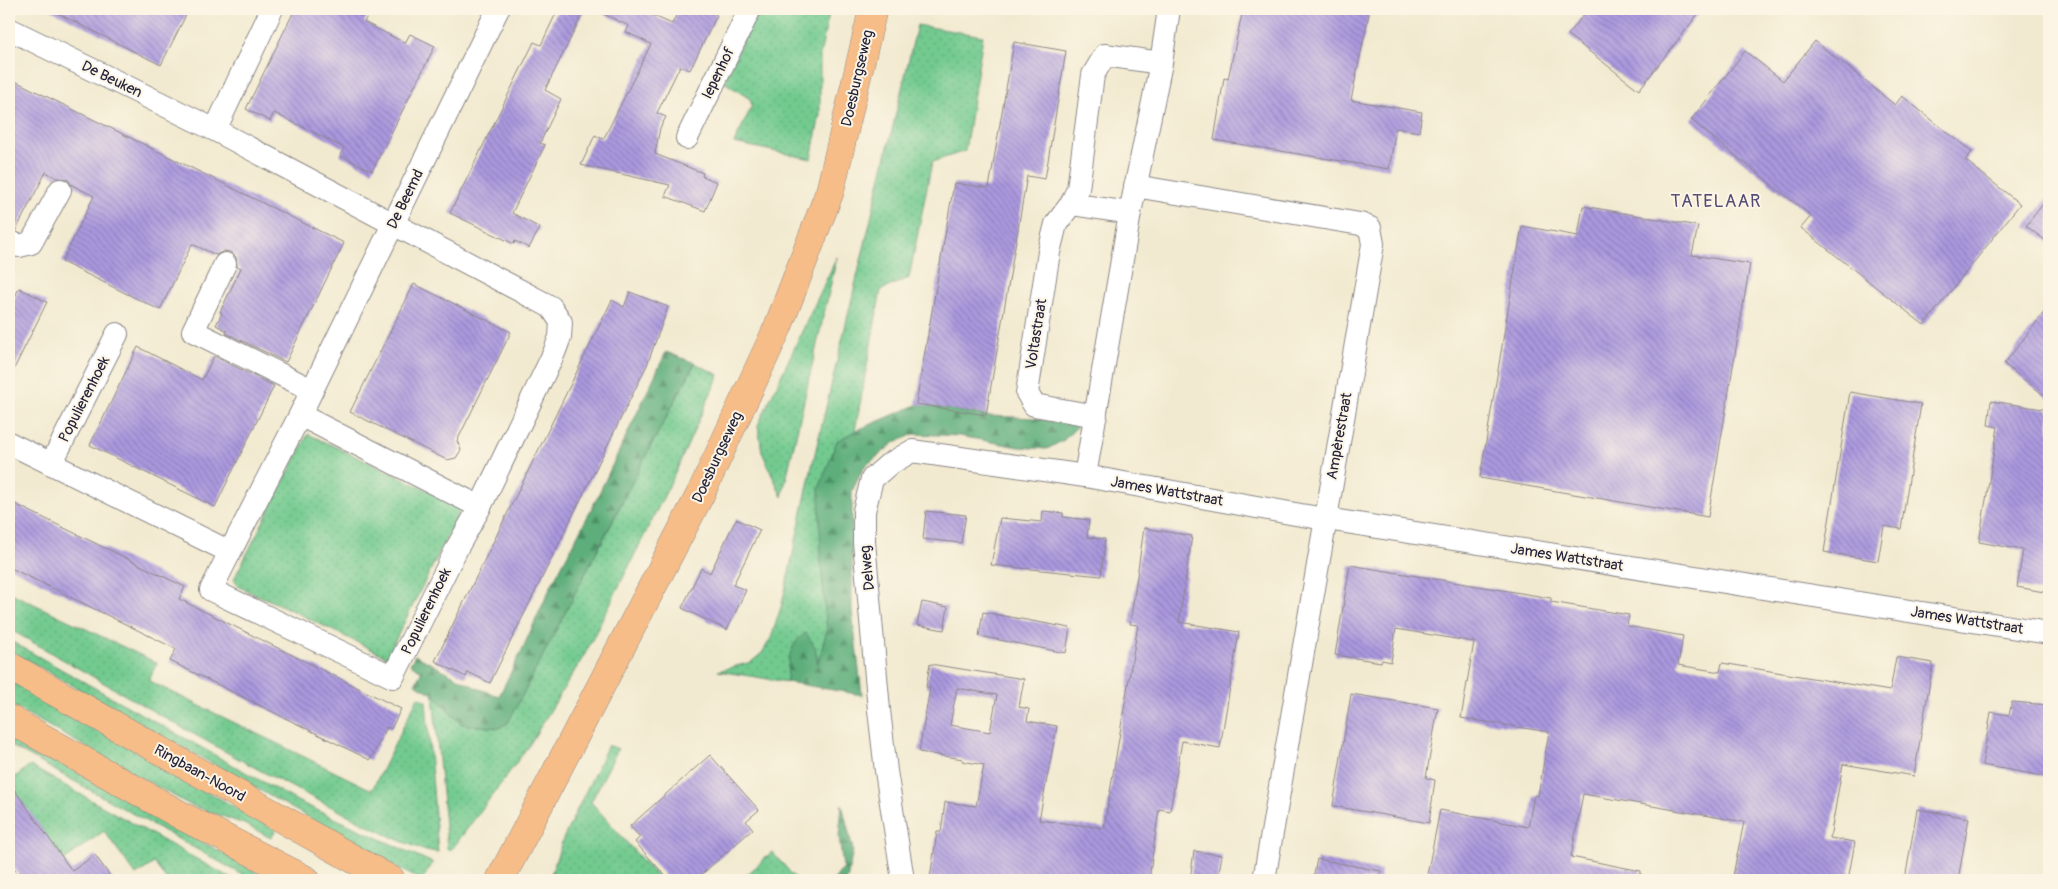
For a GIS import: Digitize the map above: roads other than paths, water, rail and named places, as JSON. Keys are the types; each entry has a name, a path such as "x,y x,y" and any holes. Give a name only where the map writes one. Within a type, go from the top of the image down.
{"main road":[{"name":"Doesburgseweg","path":"500,880 701,493 778,327 830,191 873,9"},
{"name":"Ringbaan-Noord","path":"9,666 391,880"},
{"path":"9,719 184,817 306,880"}],"street":[{"path":"215,130 272,9"},
{"name":"De Beemd","path":"230,552 300,416 498,9"},
{"name":"Iepenhof","path":"687,138 750,9"},
{"path":"1085,476 1130,213 1161,63 1169,9"},
{"name":"De Beuken","path":"9,29 215,130 393,225"},
{"name":"Voltastraat","path":"1096,416 1034,405 1027,393 1049,252 1056,224 1071,204 1078,189 1093,74 1105,55 1161,63"},
{"name":"Ampèrestraat","path":"1135,186 1360,224 1370,228 1373,244 1264,880"},
{"path":"9,241 19,246 31,243 60,190"},
{"path":"1071,204 1130,213"},
{"name":"Populierenhoek","path":"230,552 212,590 393,677 458,546 480,507 554,352 560,337 562,322 550,307 393,225"},
{"path":"225,264 194,330 312,390"},
{"name":"Populierenhoek","path":"51,464 117,334"},
{"path":"300,416 480,507"},
{"path":"9,443 230,552"},
{"name":"Delweg","path":"903,880 886,771 864,542 864,511 872,479 888,465 912,451 1085,476"},
{"name":"James Wattstraat","path":"1085,476 1325,518 2049,633"}],"district":[{"name":"TATELAAR","path":"1716,201"}]}
